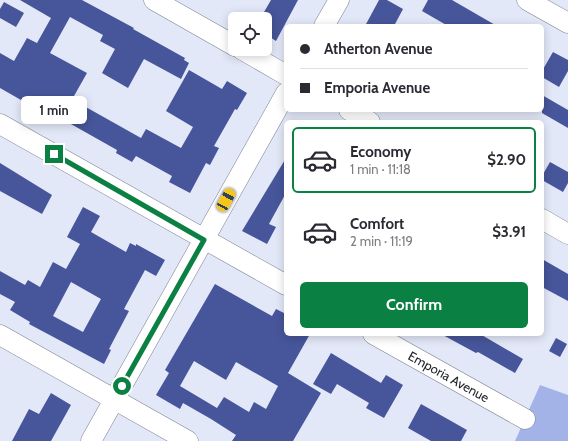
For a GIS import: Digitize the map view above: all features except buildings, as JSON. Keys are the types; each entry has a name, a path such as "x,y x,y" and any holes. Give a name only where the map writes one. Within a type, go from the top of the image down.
{"street":[{"path":"154,0 228,42"},
{"path":"325,24 339,0"},
{"path":"527,0 568,23"},
{"path":"253,56 284,74"},
{"path":"91,441 284,97"},
{"path":"352,112 366,120"},
{"path":"0,124 284,284"},
{"path":"544,220 568,234"},
{"path":"0,335 188,441"},
{"name":"Emporia Avenue","path":"377,336 525,419"}],"shaded area":[{"path":"540,385 568,395 568,441 515,441"}],"route":[{"path":"54,154 204,240 122,386"}]}
